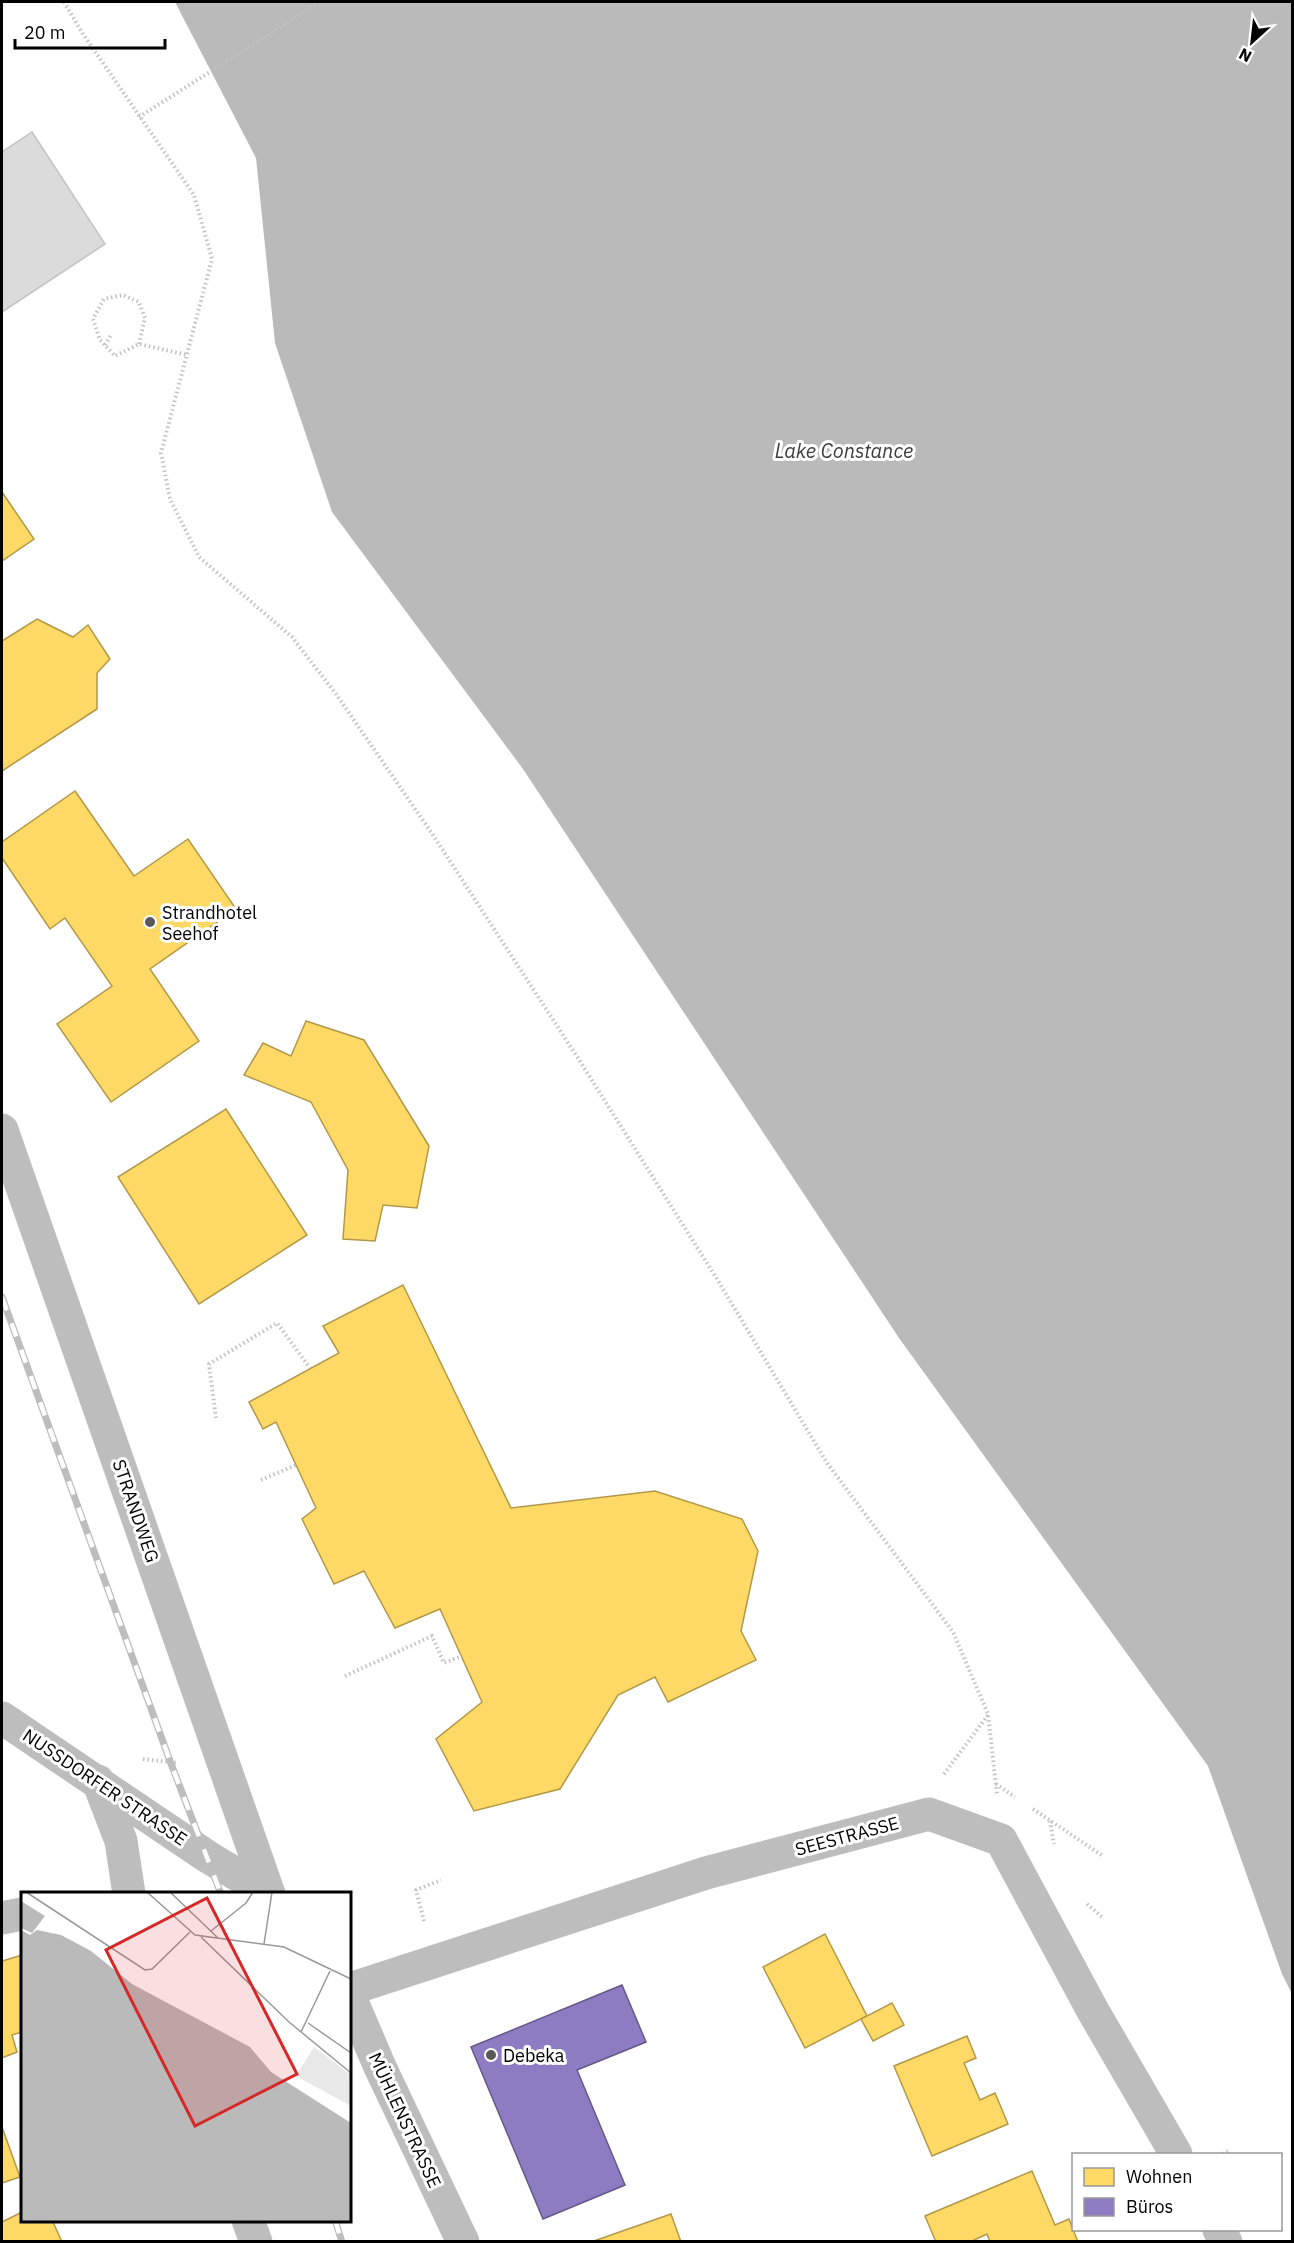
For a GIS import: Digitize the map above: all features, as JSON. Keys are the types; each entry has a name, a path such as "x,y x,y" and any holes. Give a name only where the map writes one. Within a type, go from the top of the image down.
{"street":[{"name":"STRANDWEG","path":"2,1130 269,1892"},
{"name":"NUSSDORFER STRASSE","path":"2,1718 208,1857 267,1892"},
{"path":"98,1781 121,1841 126,1892"},
{"name":"SEESTRASSE","path":"351,1989 706,1873 929,1814 1002,1840"},
{"path":"1002,1840 1093,2011 1175,2153"},
{"path":"2,1918 21,1914"},
{"name":"MÜHLENSTRASSE","path":"351,1999 380,2067 463,2241"},
{"path":"249,2222 256,2241"}],"path":[{"path":"64,2 83,34 194,195 212,259 161,453 170,499 199,557 292,637 336,694 431,832 576,1055 717,1279 826,1463 953,1632 988,1714 1002,1840"},
{"path":"139,117 320,2"},
{"path":"139,344 145,318 139,302 123,295 104,299 93,319 100,340 115,356 139,344 187,355"},
{"path":"105,345 111,335"},
{"path":"216,1418 209,1364 277,1323 309,1368"},
{"path":"261,1480 296,1466"},
{"path":"345,1676 432,1636 444,1663 462,1656"},
{"path":"906,1820 943,1776 988,1714"},
{"path":"98,1781 126,1757 170,1761 198,1768 220,1756"},
{"path":"996,1784 1023,1802"},
{"path":"1032,1808 1102,1856"},
{"path":"434,1961 416,1890 441,1880"}],"water":[{"name":"Lake Constance","path":"175,2 1292,2 1292,1994 1282,1974 1208,1766 899,1338 523,769 332,512 275,343 256,158"}],"building: Wohnen":[{"path":"2,492 34,539 2,561"},
{"path":"37,619 73,637 88,625 110,659 97,673 97,709 2,771 2,641"},
{"path":"75,791 134,876 188,839 236,909 150,969 199,1041 111,1102 57,1024 112,986 65,918 50,929 2,858 2,842"},
{"path":"306,1021 364,1040 429,1146 417,1208 383,1205 375,1241 343,1239 348,1170 311,1102 244,1075 263,1043 291,1056"},
{"path":"226,1109 307,1235 199,1304 118,1177"},
{"path":"403,1285 511,1508 655,1491 742,1519 758,1551 741,1631 756,1660 668,1702 655,1677 618,1695 560,1789 474,1811 436,1739 482,1702 440,1609 395,1628 364,1571 334,1584 302,1519 316,1508 276,1422 263,1429 249,1402 339,1353 323,1326"},
{"path":"825,1934 867,2016 805,2048 763,1967"},
{"path":"21,1955 21,2032 12,2035 17,2052 2,2058 2,1961"},
{"path":"892,2003 904,2025 873,2041 861,2019"},
{"path":"967,2036 976,2058 964,2063 980,2100 995,2093 1008,2124 932,2156 894,2066"},
{"path":"2,2127 20,2177 2,2183"},
{"path":"1032,2171 1055,2225 1069,2219 1078,2242 990,2242 987,2234 970,2242 936,2242 925,2216"},
{"path":"21,2212 21,2222 53,2222 62,2242 2,2242 2,2222"},
{"path":"671,2214 681,2242 591,2242"}],"building: Büros":[{"path":"622,1985 646,2042 577,2070 625,2185 543,2219 471,2047"}],"building: Sonstige":[{"path":"32,132 105,244 2,312 2,152"}],"railway":[{"path":"2,1297 170,1761 220,1892"},
{"path":"336,2222 342,2242"}],"place":[{"name":"Strandhotel Seehof","path":"150,922"},
{"name":"Debeka","path":"491,2055"}]}
